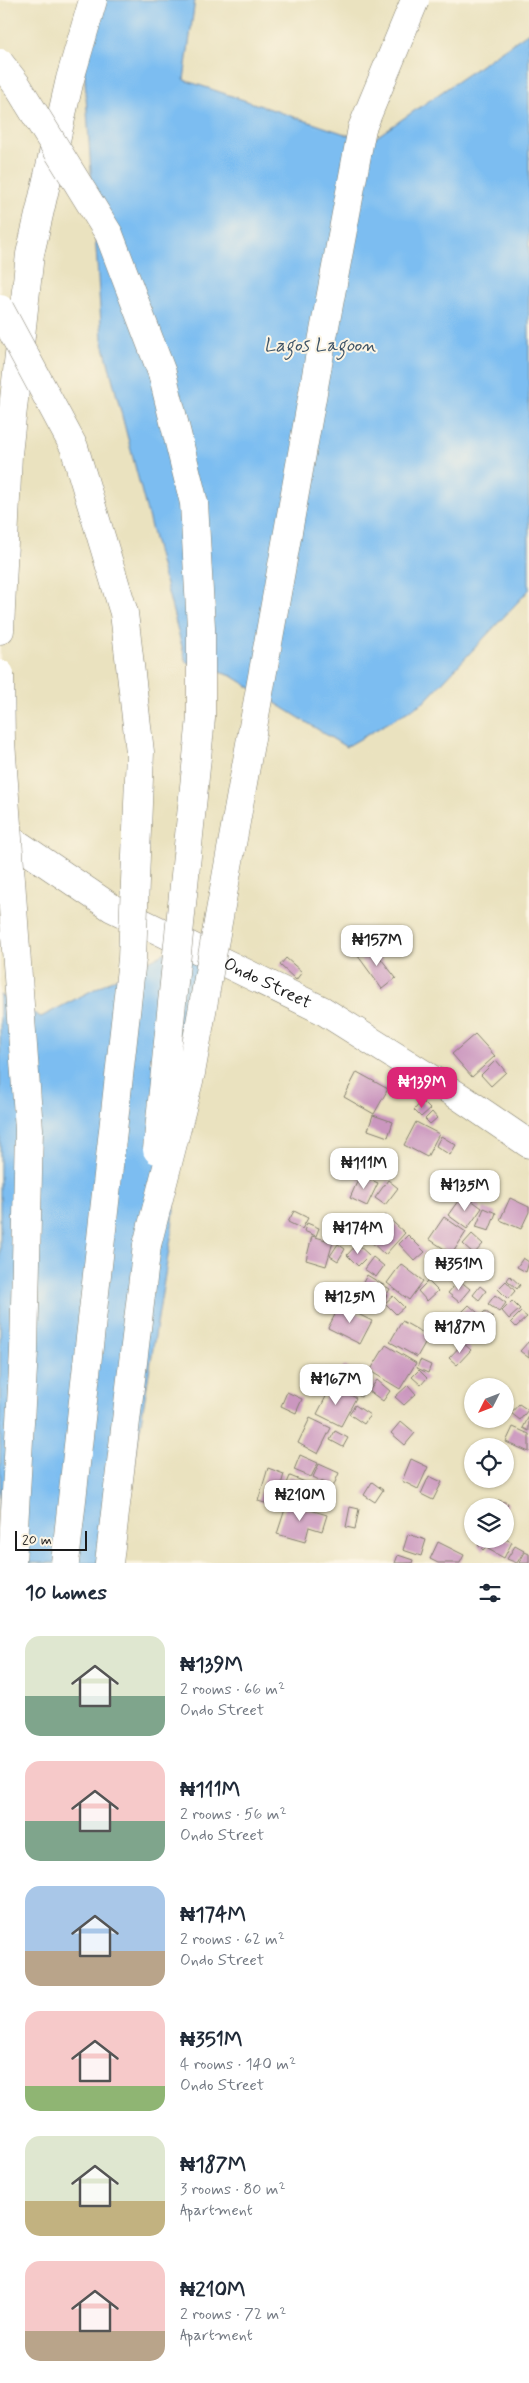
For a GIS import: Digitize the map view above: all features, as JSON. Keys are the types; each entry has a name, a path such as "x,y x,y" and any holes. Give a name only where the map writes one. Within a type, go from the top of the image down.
{"main road":[{"path":"0,630 8,454 30,254 70,79 92,0"},
{"path":"147,1246 191,1073 362,128 415,0"},
{"path":"0,63 17,85 109,234 162,373 194,502 201,627 201,718 147,1246 109,1563"},
{"path":"0,309 74,447 124,613 140,752 132,959 65,1563"},
{"path":"0,674 1,742 29,1129 24,1351 12,1563"},
{"name":"Ondo Street","path":"0,832 112,908 322,1010 460,1096 529,1144"}],"water":[{"name":"Lagos Lagoon","path":"102,0 195,0 184,80 369,142 529,32 529,590 424,702 346,747 232,676 186,662 102,339 83,50"},
{"path":"206,937 199,977 171,1238 118,1563 0,1563 0,995 41,1017 187,941"}],"building":[{"path":"371,946 396,978 382,989 358,956"},
{"path":"286,958 302,972 296,980 280,965"},
{"path":"475,1034 495,1056 472,1077 452,1054"},
{"path":"496,1060 506,1072 491,1086 481,1075"},
{"path":"357,1072 388,1089 374,1114 344,1097"},
{"path":"422,1101 430,1109 421,1117 414,1110"},
{"path":"432,1112 437,1118 430,1124 425,1119"},
{"path":"373,1115 393,1122 388,1137 368,1130"},
{"path":"416,1122 439,1134 427,1157 404,1145"},
{"path":"441,1136 456,1145 450,1155 436,1146"},
{"path":"360,1175 378,1183 367,1206 350,1198"},
{"path":"388,1180 398,1188 385,1205 375,1198"},
{"path":"463,1194 482,1208 467,1229 448,1215"},
{"path":"510,1198 529,1207 529,1212 521,1229 500,1220"},
{"path":"484,1208 496,1213 489,1231 476,1227"},
{"path":"294,1211 308,1218 302,1229 288,1222"},
{"path":"385,1215 405,1233 385,1255 366,1237"},
{"path":"444,1217 466,1232 452,1254 429,1239"},
{"path":"307,1223 319,1228 316,1236 304,1231"},
{"path":"472,1234 483,1244 474,1254 463,1244"},
{"path":"408,1235 425,1252 415,1261 399,1244"},
{"path":"312,1236 333,1242 326,1266 306,1260"},
{"path":"338,1244 345,1249 338,1261 330,1256"},
{"path":"357,1244 369,1255 358,1266 347,1255"},
{"path":"373,1257 384,1266 376,1277 364,1269"},
{"path":"523,1258 529,1262 526,1272 517,1267"},
{"path":"401,1264 423,1281 409,1300 387,1283"},
{"path":"367,1275 390,1289 378,1311 355,1297"},
{"path":"510,1276 520,1285 517,1289 507,1280"},
{"path":"459,1280 470,1289 459,1302 448,1293"},
{"path":"428,1281 438,1291 427,1301 418,1291"},
{"path":"506,1281 515,1291 508,1299 498,1289"},
{"path":"480,1286 486,1291 479,1300 473,1295"},
{"path":"495,1295 506,1303 499,1312 488,1304"},
{"path":"393,1296 404,1307 396,1314 385,1303"},
{"path":"512,1301 520,1309 509,1319 502,1311"},
{"path":"340,1305 372,1321 360,1344 328,1328"},
{"path":"469,1305 478,1313 471,1321 462,1312"},
{"path":"485,1311 493,1317 485,1326 477,1320"},
{"path":"521,1312 527,1317 516,1327 511,1322"},
{"path":"402,1321 429,1336 417,1357 390,1342"},
{"path":"475,1326 479,1331 471,1340 466,1336"},
{"path":"529,1341 529,1358 520,1351"},
{"path":"463,1343 471,1350 457,1365 449,1358"},
{"path":"386,1345 416,1363 400,1389 370,1371"},
{"path":"420,1360 431,1365 428,1373 417,1368"},
{"path":"344,1366 370,1380 361,1397 335,1383"},
{"path":"419,1370 427,1378 421,1385 412,1377"},
{"path":"377,1380 390,1391 383,1401 369,1391"},
{"path":"332,1385 356,1398 341,1426 317,1414"},
{"path":"408,1385 416,1394 404,1405 395,1397"},
{"path":"287,1392 302,1399 296,1413 281,1406"},
{"path":"519,1404 528,1410 520,1420 514,1415 514,1410"},
{"path":"355,1405 370,1415 364,1424 349,1414"},
{"path":"529,1416 529,1431 523,1428"},
{"path":"310,1418 331,1428 318,1454 298,1443"},
{"path":"401,1421 415,1433 405,1445 391,1433"},
{"path":"514,1427 529,1434 529,1452 514,1445 514,1438 508,1438"},
{"path":"335,1431 348,1438 343,1447 330,1440"},
{"path":"300,1455 318,1463 311,1477 294,1470"},
{"path":"411,1459 428,1467 418,1489 402,1481"},
{"path":"319,1464 339,1473 333,1487 313,1477"},
{"path":"268,1468 284,1474 275,1506 258,1501"},
{"path":"290,1476 310,1484 303,1501 283,1493"},
{"path":"429,1476 442,1482 433,1500 421,1494"},
{"path":"372,1482 383,1490 375,1502 364,1495"},
{"path":"287,1503 327,1515 322,1531 309,1527 305,1542 277,1534"},
{"path":"350,1507 359,1509 355,1529 346,1527"},
{"path":"408,1534 426,1540 421,1556 403,1550"},
{"path":"438,1542 464,1555 460,1563 438,1563 430,1559"},
{"path":"515,1546 524,1551 517,1563 507,1559"},
{"path":"488,1548 509,1548 504,1558"},
{"path":"525,1552 529,1554 529,1563 519,1563"},
{"path":"398,1555 413,1560 412,1563 395,1563"}]}
